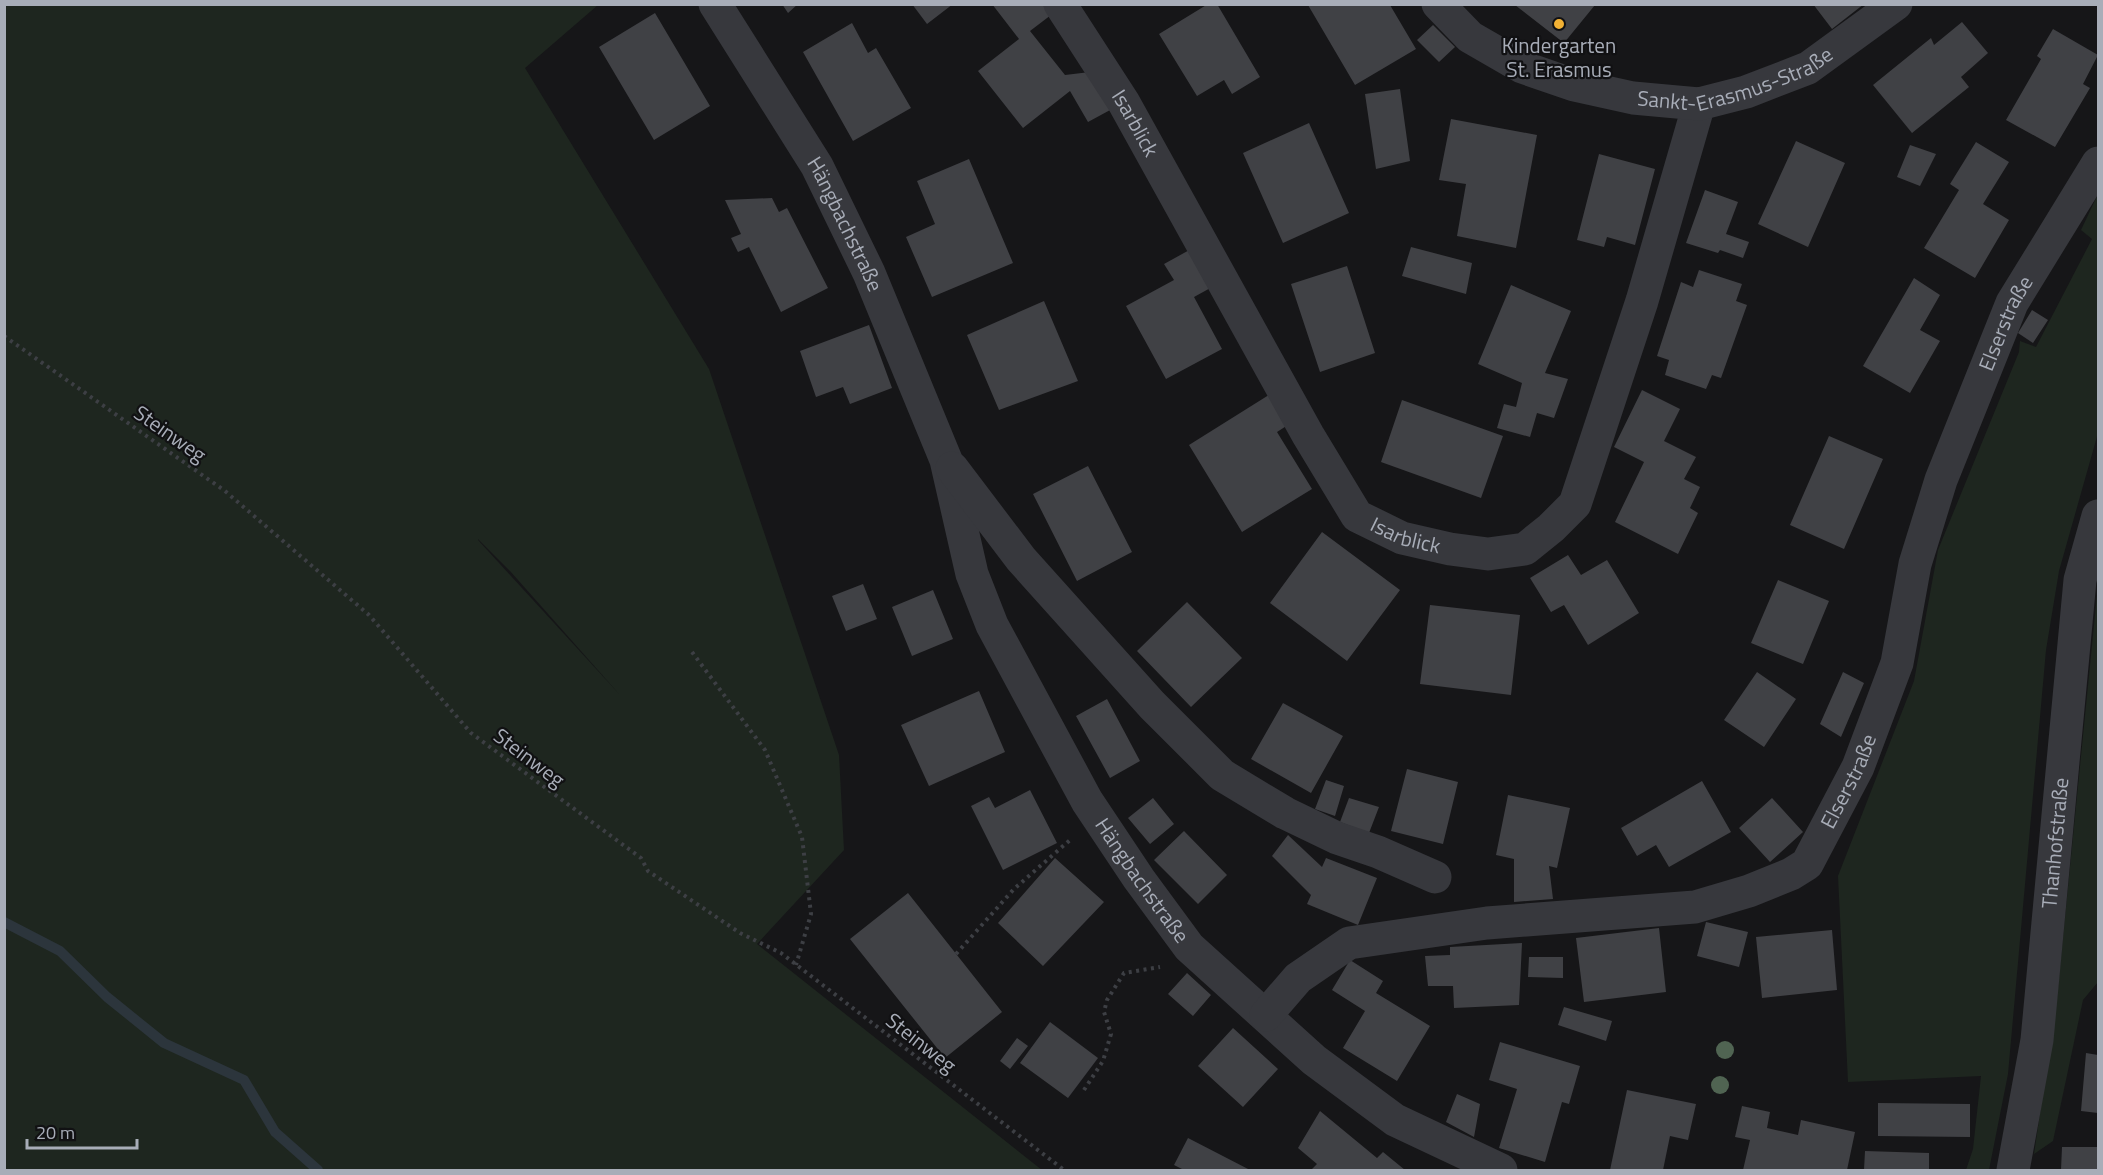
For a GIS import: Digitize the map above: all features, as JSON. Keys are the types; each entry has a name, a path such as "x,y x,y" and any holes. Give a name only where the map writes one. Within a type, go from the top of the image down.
{"street":[{"name":"Hängbachstraße","path":"715,4 817,166 869,273 946,460 972,574 992,626 1092,808 1189,947 1314,1060 1395,1120 1501,1170"},
{"name":"Isarblick","path":"1060,4 1124,103 1308,435 1357,516 1402,538 1450,549 1488,554 1525,549 1575,504 1642,301 1699,104"},
{"name":"Sankt-Erasmus-Straße","path":"1438,4 1470,37 1521,67 1574,85 1633,98 1699,104 1746,92 1808,68 1896,4"},
{"name":"Elserstraße","path":"1266,1015 1298,978 1349,943 1487,923 1695,907 1791,874 1807,864 1858,766 1897,663 1915,564 1941,480 2012,303 2098,163"},
{"name":"Hängbachstraße","path":"946,460 1022,559 1152,705 1222,775 1285,813 1337,838 1378,852 1435,877"},
{"name":"Thanhofstraße","path":"2013,1170 2037,1040 2080,580 2098,516"}],"path":[{"name":"Steinweg","path":"4,336 234,499 369,615 471,733 641,858 648,871 740,933 781,953 1064,1170"},
{"path":"692,652 765,750 802,837 811,914 796,965"},
{"path":"956,954 1014,889 1049,859"},
{"path":"1084,1090 1103,1061 1111,1034 1104,1012 1107,1000 1124,973 1181,966 1202,959"}],"shaded area":[{"path":"4,5 598,5 525,68 709,369 839,755 844,850 757,944 1042,1170 5,1170","holes":["478,539 510,571 620,695"]},
{"path":"2098,194 2098,433 2059,571 2046,650 2008,1074 1989,1170 1966,1170 1973,1149 1981,1076 1848,1082 1838,876 1914,681 1938,550 2019,352 2020,341 2036,347 2092,239 2081,230"},
{"path":"2098,585 2098,982 2083,1000 2053,1141 2034,1154 2057,998"}],"building":[{"path":"782,4 798,4 788,13"},
{"path":"912,4 953,4 927,24"},
{"path":"992,4 1042,4 1051,15 1030,31 1065,75 1090,72 1112,109 1088,122 1070,91 1023,128 978,71 1019,39"},
{"path":"1208,4 1217,4 1260,77 1232,94 1224,80 1197,96 1159,34"},
{"path":"1813,4 1864,4 1832,29"},
{"path":"1308,5 1390,5 1416,49 1355,85"},
{"name":"Kindergarten St. Erasmus","path":"1515,5 1595,5 1564,43"},
{"path":"655,13 710,106 654,140 599,47"},
{"path":"1962,22 1988,53 1961,77 1969,87 1912,133 1873,85 1931,38 1934,45"},
{"path":"852,23 868,53 876,48 911,108 853,141 803,52"},
{"path":"1433,25 1455,47 1439,62 1417,40"},
{"path":"2053,29 2098,55 2083,84 2090,88 2055,147 2006,120 2041,59 2037,56"},
{"path":"1400,89 1410,161 1376,169 1365,94"},
{"path":"1451,119 1537,135 1516,248 1457,236 1466,184 1439,180"},
{"path":"1309,123 1349,213 1283,243 1243,153"},
{"path":"1796,141 1845,163 1808,247 1758,224"},
{"path":"1976,142 2009,162 1983,204 2009,220 1975,278 1924,248 1959,190 1950,184"},
{"path":"1910,145 1936,154 1920,186 1897,177"},
{"path":"1599,154 1655,169 1635,245 1607,237 1604,247 1577,240"},
{"path":"969,159 1013,263 932,297 906,237 935,224 917,181"},
{"path":"1705,190 1738,202 1726,234 1749,242 1743,258 1720,250 1718,253 1686,243"},
{"path":"772,198 779,212 787,208 828,288 781,312 749,247 738,252 731,238 741,234 725,200"},
{"path":"1411,247 1472,263 1466,294 1402,276"},
{"path":"1193,248 1214,286 1194,297 1222,349 1166,379 1126,306 1174,280 1164,264"},
{"path":"1347,266 1375,353 1320,372 1291,284"},
{"path":"1699,270 1742,284 1736,301 1747,305 1721,378 1712,375 1706,389 1665,375 1669,360 1657,356 1681,282 1693,287"},
{"path":"1914,278 1940,295 1920,330 1940,341 1910,393 1863,366"},
{"path":"1511,285 1571,311 1545,373 1568,379 1554,418 1537,413 1530,437 1497,428 1504,404 1516,407 1522,383 1478,364"},
{"path":"1044,301 1078,381 999,410 967,335"},
{"path":"2032,310 2048,320 2033,343 2018,333"},
{"path":"869,325 892,388 850,404 843,387 816,397 800,351"},
{"path":"1642,390 1680,409 1664,441 1696,457 1684,479 1700,487 1690,508 1698,513 1678,554 1615,522 1644,462 1614,447"},
{"path":"1272,393 1291,423 1277,432 1312,489 1242,532 1189,445"},
{"path":"1402,400 1503,436 1481,498 1381,462"},
{"path":"1829,436 1883,459 1844,549 1790,525"},
{"path":"1088,466 1132,552 1077,581 1033,494"},
{"path":"1322,532 1400,590 1347,661 1270,603"},
{"path":"1568,555 1581,575 1607,560 1639,613 1588,645 1564,605 1551,612 1530,578"},
{"path":"1778,580 1829,601 1803,664 1751,643"},
{"path":"863,584 877,619 846,631 832,596"},
{"path":"933,590 953,639 912,656 892,607"},
{"path":"1187,602 1242,658 1191,707 1137,651"},
{"path":"1430,605 1520,615 1511,695 1420,684"},
{"path":"1757,672 1796,699 1764,747 1724,720"},
{"path":"1843,672 1864,683 1841,737 1820,724"},
{"path":"979,691 1005,752 929,786 901,725"},
{"path":"1107,699 1140,761 1110,778 1076,716"},
{"path":"1283,703 1343,736 1311,793 1251,759"},
{"path":"1407,769 1458,782 1443,844 1391,831"},
{"path":"1326,780 1344,786 1335,816 1315,809"},
{"path":"1702,781 1731,832 1669,867 1656,845 1637,856 1621,828"},
{"path":"1030,790 1057,843 1003,870 971,806 989,797 995,808"},
{"path":"1508,795 1570,808 1557,868 1549,866 1553,899 1514,902 1514,859 1496,855"},
{"path":"1153,798 1174,824 1150,844 1128,818"},
{"path":"1349,798 1379,807 1369,833 1340,822"},
{"path":"1772,798 1803,832 1770,862 1739,828"},
{"path":"1184,831 1227,875 1198,904 1154,860"},
{"path":"1288,835 1322,867 1326,858 1377,878 1358,925 1307,904 1311,895 1272,856"},
{"path":"1055,858 1104,902 1043,966 998,923"},
{"path":"908,893 1002,1012 945,1058 850,939"},
{"path":"1706,922 1748,932 1739,967 1697,956"},
{"path":"1659,928 1666,992 1584,1002 1576,938"},
{"path":"1832,930 1837,990 1762,998 1756,937"},
{"path":"1522,943 1519,1005 1454,1008 1453,986 1428,986 1425,956 1450,955 1450,947"},
{"path":"1529,957 1563,957 1563,978 1528,977"},
{"path":"1350,960 1383,981 1376,993 1430,1026 1397,1081 1343,1048 1365,1011 1332,990"},
{"path":"1187,973 1211,995 1193,1016 1168,994"},
{"path":"1564,1007 1612,1021 1606,1041 1558,1025"},
{"path":"1050,1022 1098,1058 1068,1098 1020,1063"},
{"path":"1233,1028 1278,1069 1243,1107 1198,1066"},
{"path":"1017,1038 1028,1046 1010,1069 1000,1061"},
{"path":"1500,1042 1580,1066 1569,1104 1562,1102 1545,1162 1499,1148 1517,1089 1489,1080"},
{"path":"2086,1053 2098,1055 2098,1113 2081,1111"},
{"path":"1627,1090 1696,1104 1688,1140 1670,1136 1663,1170 1610,1170"},
{"path":"1457,1094 1480,1104 1474,1137 1446,1122"},
{"path":"1878,1103 1970,1104 1970,1137 1878,1136"},
{"path":"1742,1106 1770,1112 1767,1128 1798,1135 1801,1120 1855,1132 1847,1170 1743,1170 1750,1140 1735,1137"},
{"path":"1320,1111 1377,1158 1383,1152 1405,1170 1311,1170 1317,1164 1298,1148"},
{"path":"1188,1138 1250,1170 1184,1170 1174,1165"},
{"path":"2062,1147 2098,1147 2098,1170 2061,1170"},
{"path":"1865,1151 1929,1153 1929,1170 1864,1170"}],"waterway":[{"path":"4,922 60,951 107,997 164,1043 244,1080 275,1132 318,1170"}],"place":[{"name":"Kindergarten St. Erasmus","path":"1559,24"}]}
